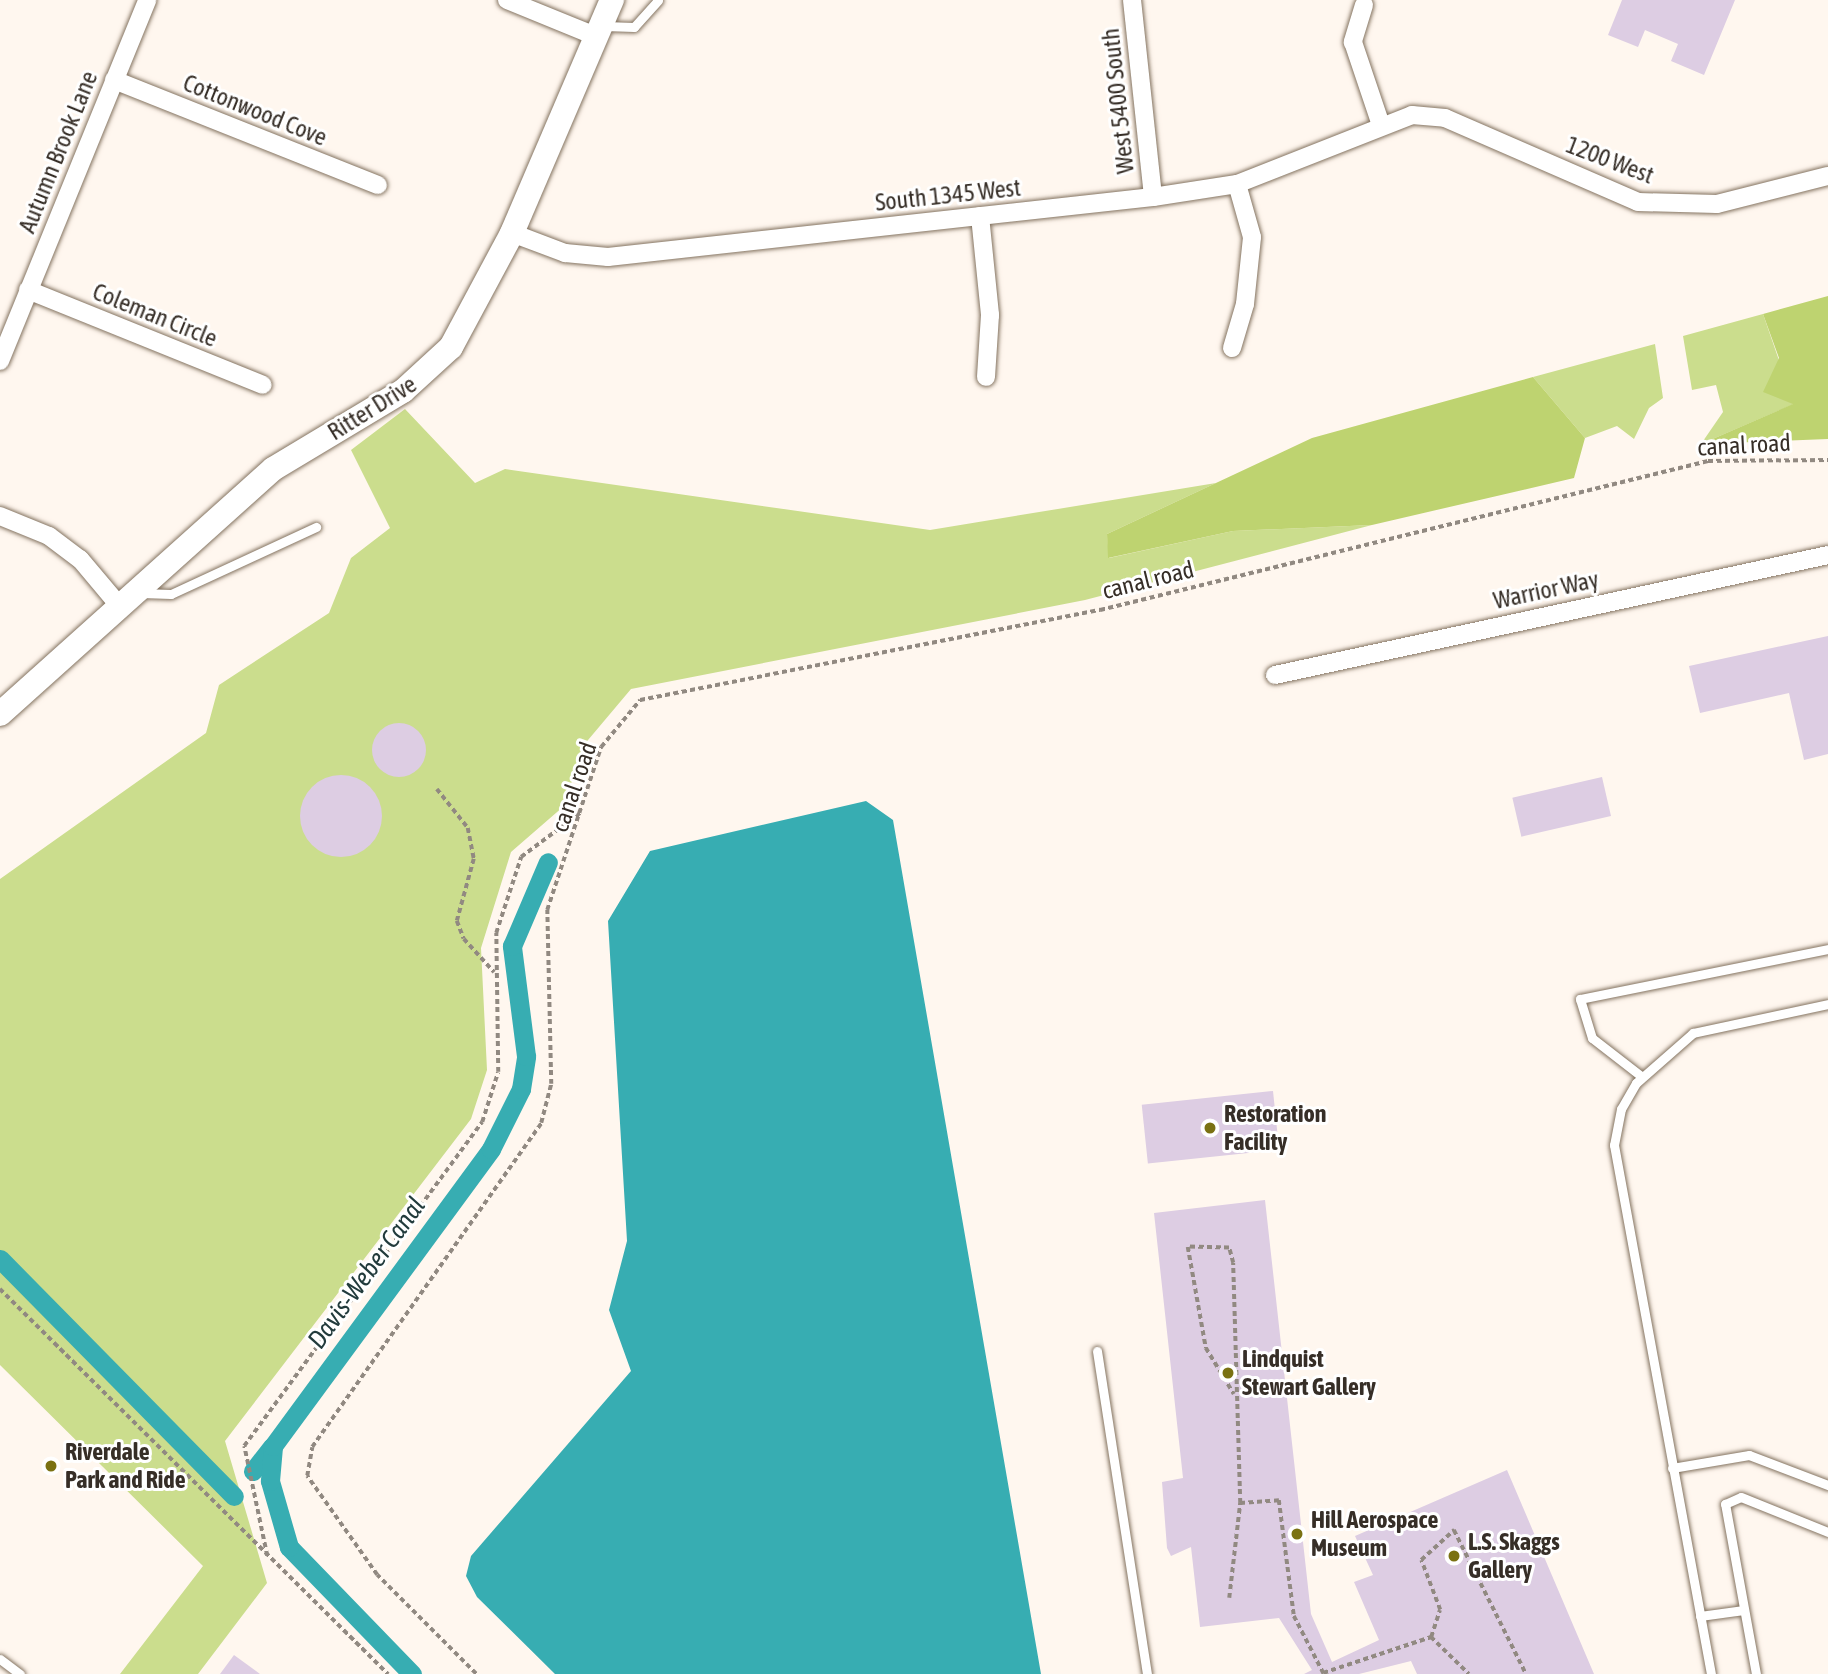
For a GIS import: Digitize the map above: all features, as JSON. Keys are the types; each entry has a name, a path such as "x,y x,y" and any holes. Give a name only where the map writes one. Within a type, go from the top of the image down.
{"street":[{"name":"Autumn Brook Lane","path":"0,361 147,0"},
{"path":"507,0 597,31"},
{"name":"Ritter Drive","path":"0,714 123,598 273,469 421,378 473,313 512,233 612,0"},
{"name":"West 5400 South","path":"1132,0 1153,197"},
{"path":"1364,5 1353,42 1381,125"},
{"name":"Cottonwood Cove","path":"114,79 378,185"},
{"name":"1200 West","path":"1381,125 1412,115 1445,118 1638,202 1717,204 1828,176"},
{"name":"South 1345 West","path":"512,233 565,253 608,257 1153,197 1237,184 1381,125"},
{"path":"1232,348 1245,303 1252,237 1237,184"},
{"path":"980,216 990,314 986,377"},
{"name":"Coleman Circle","path":"29,290 263,385"},
{"path":"0,516 49,537 80,559 123,598"},
{"name":"Warrior Way","path":"1275,675 1828,555"}],"lane":[{"path":"597,31 634,27 659,0"},
{"path":"123,598 171,594 316,527"},
{"path":"1641,1076 1592,1038 1580,999 1828,949"},
{"path":"1711,1674 1614,1145 1620,1109 1641,1076 1693,1033 1828,1004"},
{"path":"1097,1351 1147,1674"},
{"path":"1672,1468 1749,1455 1828,1485"},
{"path":"1756,1674 1725,1504 1741,1497 1828,1532"},
{"path":"1700,1616 1744,1610"},
{"path":"0,1659 20,1674"}],"path":[{"name":"canal road","path":"476,1674 377,1576 307,1476 312,1447 541,1123 551,1084 547,910 571,852 601,747 640,700 1100,610 1708,461 1828,460"},
{"path":"437,789 468,828 474,859 457,921 464,939 495,974"},
{"path":"267,1556 244,1446 482,1122 498,1072 496,933 521,857 582,812"},
{"path":"1229,1598 1240,1503 1234,1394 1234,1263 1229,1248 1188,1247 1206,1348 1234,1394"},
{"path":"0,1289 388,1674"},
{"path":"1240,1503 1279,1500 1294,1616 1324,1674 1431,1637"},
{"path":"1431,1637 1440,1610 1422,1560 1454,1530 1526,1674"},
{"path":"1431,1637 1469,1674"}],"green space":[{"path":"1828,296 1828,439 1701,444 1793,404 1763,392 1779,358 1763,314"},
{"path":"1763,314 1794,404 1701,444 1723,412 1716,385 1692,390 1683,336"},
{"path":"1655,344 1663,398 1649,408 1634,439 1617,426 1585,438 1533,377"},
{"path":"1533,377 1585,438 1574,478 1372,525 1233,531 1108,558 1107,534 1312,438"},
{"path":"405,409 475,483 505,469 930,530 1216,483 1107,534 1109,558 1233,531 1372,525 1085,600 631,689 583,746 564,806 511,852 481,948 487,1070 471,1119 225,1441 267,1583 198,1674 120,1674 203,1566 0,1365 0,879 206,733 219,685 329,613 351,558 390,528 351,450"}],"water":[{"path":"866,801 893,820 1041,1674 555,1674 477,1597 466,1576 471,1556 631,1371 609,1310 627,1241 608,921 650,851"}],"building":[{"path":"1622,0 1735,0 1704,75 1671,61 1678,44 1645,30 1638,47 1608,35"},
{"path":"1828,636 1828,754 1804,760 1789,693 1700,713 1689,666"},
{"path":"404,723 414,727 422,735 426,750 422,765 414,773 394,777 384,773 376,765 372,745 376,735 384,727"},
{"path":"341,775 357,778 370,787 379,800 382,816 379,832 370,845 357,854 341,857 325,854 312,845 303,832 300,816 303,800 312,787 325,778"},
{"path":"1602,777 1611,816 1521,837 1512,798"},
{"name":"Restoration Facility","path":"1273,1091 1279,1150 1148,1163 1142,1105"},
{"path":"1265,1200 1311,1614 1332,1662 1379,1640 1354,1582 1373,1575 1355,1536 1507,1470 1594,1674 1417,1674 1411,1661 1359,1674 1304,1674 1312,1670 1279,1618 1200,1627 1191,1547 1171,1556 1167,1548 1162,1482 1183,1478 1154,1213"},
{"path":"234,1655 260,1674 220,1674"}],"waterway":[{"name":"Davis-Weber Canal","path":"412,1674 289,1547 270,1481 273,1446 491,1149 521,1089 526,1056 512,946 548,862"},
{"path":"0,1259 234,1496"},
{"path":"253,1471 272,1447"}],"place":[{"name":"Restoration Facility","path":"1210,1128"},
{"name":"Lindquist Stewart Gallery","path":"1228,1373"},
{"name":"Riverdale Park and Ride","path":"51,1466"},
{"name":"Hill Aerospace Museum","path":"1297,1534"},
{"name":"L.S. Skaggs Gallery","path":"1454,1556"}]}
